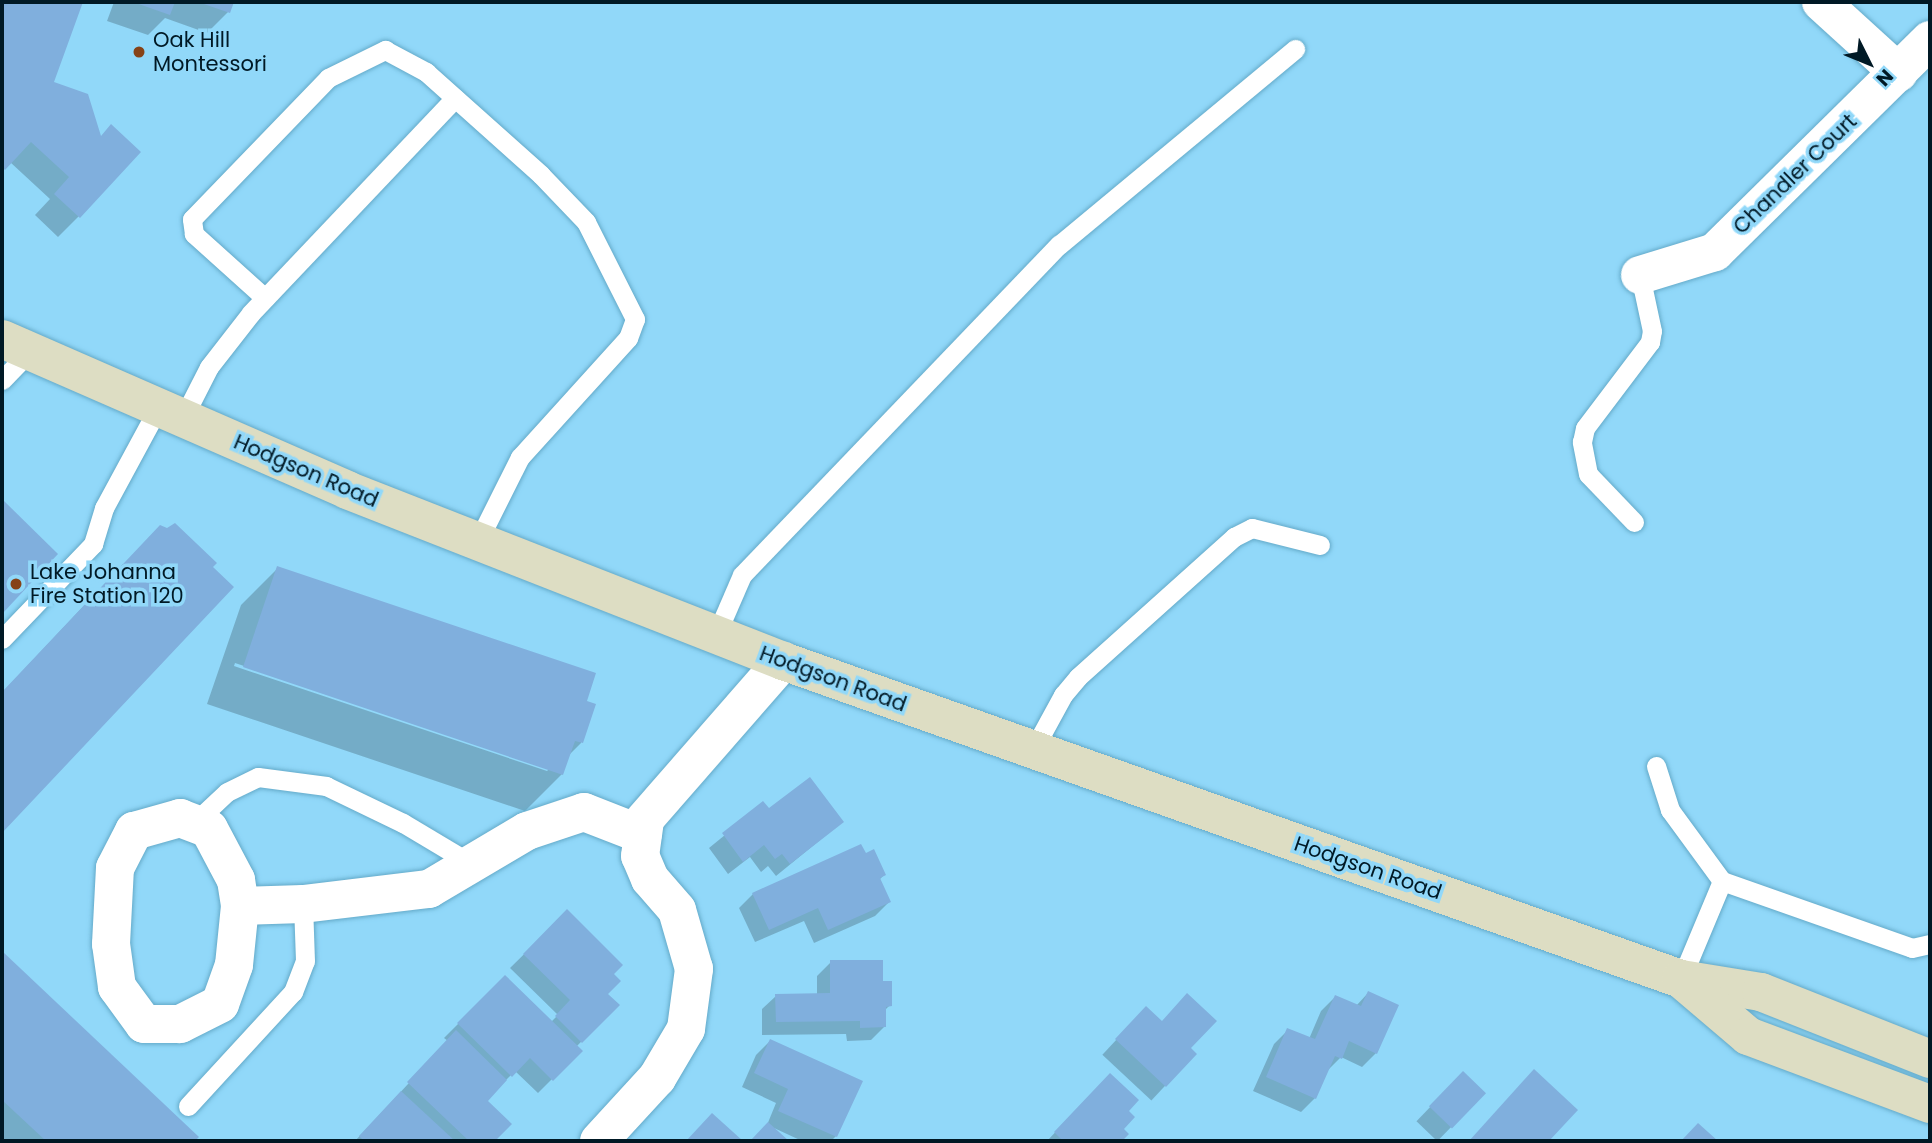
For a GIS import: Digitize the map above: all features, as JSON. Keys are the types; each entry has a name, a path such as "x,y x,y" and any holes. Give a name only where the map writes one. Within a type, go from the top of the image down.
{"main road":[{"name":"Hodgson Road","path":"16,345 477,543 783,661 1681,979 1761,992 1930,1059"},
{"name":"Hodgson Road","path":"1681,979 1748,1036 1930,1104"}],"street":[{"path":"1821,2 1899,73"},
{"name":"Chandler Court","path":"1640,275 1715,252 1930,40"},
{"path":"599,1141 657,1078 686,1029 694,969 677,910 650,878 640,856 645,819 783,661"},
{"path":"240,906 303,904 429,889 527,831 584,812 643,835"},
{"path":"180,818 209,829 236,880 240,906 234,965 220,1004 180,1024 144,1024 117,987 111,944 115,868 134,831 180,818"}],"lane":[{"path":"716,635 742,575 1059,245 1295,49"},
{"path":"265,298 194,234 192,219 328,78 385,50 426,72 541,175 586,222 635,319 628,338 520,457 477,543"},
{"path":"2,639 93,544 104,508 171,413 265,298 455,98"},
{"path":"1634,522 1588,474 1582,442 1585,428 1650,342 1652,331 1640,275"},
{"path":"2,380 16,345"},
{"path":"1033,750 1063,695 1078,677 1234,537 1252,528 1320,545"},
{"path":"1656,766 1670,810 1722,881 1912,948 1930,944"},
{"path":"194,823 227,792 257,777 326,786 403,823 470,863"},
{"path":"1681,979 1722,881"},
{"path":"188,1106 293,992 305,961 303,904"}],"building":[{"path":"2,2 83,2 54,82 88,94 101,136 111,124 141,152 80,218 54,194 69,177 31,142 5,170 2,167"},
{"path":"133,2 175,2 170,15"},
{"path":"198,2 234,2 230,13"},
{"name":"Lake Johanna Fire Station 120","path":"2,499 58,554 2,614"},
{"path":"175,523 217,563 213,567 234,587 2,833 2,692 160,525 167,528"},
{"path":"277,566 596,673 587,701 596,704 583,743 575,741 563,775 243,667"},
{"path":"810,777 844,822 790,864 782,854 775,859 764,845 743,862 722,833 763,801 769,808"},
{"path":"861,844 866,853 874,849 886,875 880,878 891,902 828,930 818,908 769,930 752,893"},
{"path":"567,909 623,965 614,974 621,981 608,994 620,1005 582,1043 555,1016 570,1000 523,954"},
{"path":"2,951 199,1137 195,1141 46,1141 2,1100"},
{"path":"830,960 883,960 883,981 892,981 892,1006 886,1007 886,1027 860,1028 860,1021 776,1022 775,994 830,993"},
{"path":"505,975 583,1051 553,1081 530,1058 512,1077 457,1023"},
{"path":"1368,991 1399,1005 1377,1054 1349,1041 1342,1059 1335,1056 1316,1099 1266,1077 1287,1028 1315,1039 1335,995 1361,1006"},
{"path":"1187,993 1217,1021 1191,1048 1197,1054 1166,1087 1115,1039 1146,1006 1162,1021"},
{"path":"456,1030 507,1080 488,1101 512,1124 495,1141 469,1141 407,1082"},
{"path":"770,1039 863,1081 837,1137 778,1111 788,1089 754,1073"},
{"path":"1534,1069 1578,1110 1549,1141 1469,1141"},
{"path":"1463,1071 1486,1093 1452,1128 1429,1106"},
{"path":"1110,1073 1139,1100 1129,1111 1135,1117 1124,1129 1129,1134 1122,1141 1063,1141 1054,1132"},
{"path":"401,1091 455,1141 364,1141 359,1136"},
{"path":"712,1113 743,1141 686,1141"},
{"path":"768,1122 789,1141 750,1141"},
{"path":"1698,1123 1718,1141 1681,1141"}],"place":[{"name":"Oak Hill Montessori","path":"139,52"},
{"name":"Lake Johanna Fire Station 120","path":"16,584"}]}
